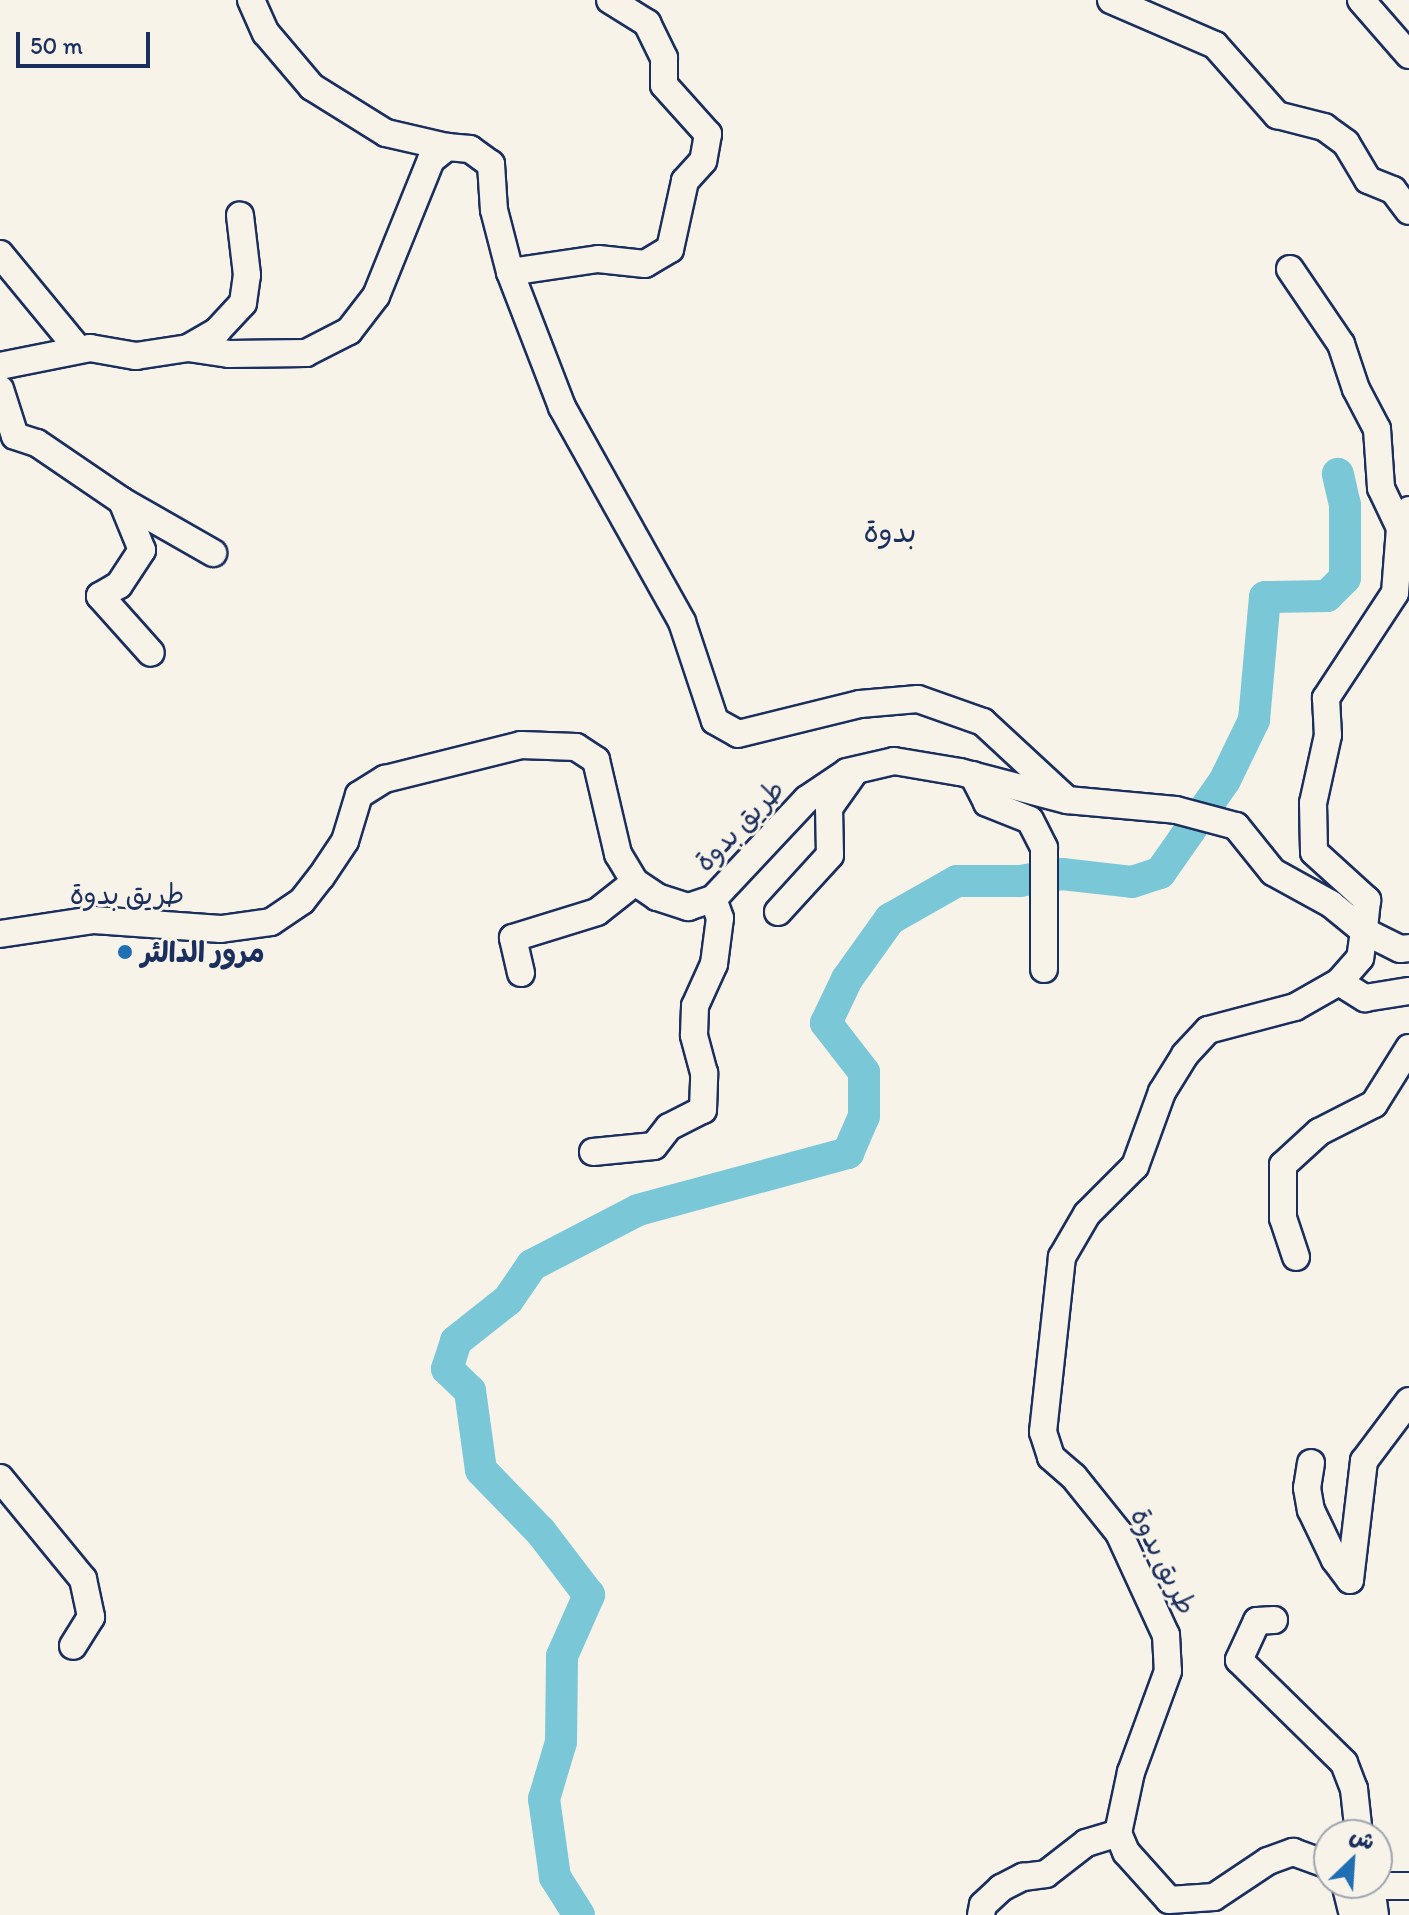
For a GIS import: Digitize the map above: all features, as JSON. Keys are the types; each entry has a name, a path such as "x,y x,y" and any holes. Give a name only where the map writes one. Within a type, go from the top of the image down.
{"street":[{"path":"251,0 266,33 312,87 386,133 470,149 491,164 494,210 510,272 562,407 682,622 715,721 738,734 860,704 918,699 983,722 1067,800"},
{"path":"510,272 598,259 645,264 670,249 685,181 703,161 708,134 664,85 664,58 647,23 610,0"},
{"path":"1111,0 1200,35 1277,115 1324,127 1346,143 1368,180 1401,182 1409,211"},
{"path":"1361,0 1409,55"},
{"path":"0,366 79,350 136,356 188,348 229,354 306,353 349,331 381,285 431,160 447,147"},
{"path":"188,348 217,331 243,303 247,275 240,215"},
{"path":"0,254 79,350"},
{"path":"1290,269 1341,344 1356,389 1377,429 1381,488 1404,519 1395,593 1326,698 1328,735 1313,803 1314,852 1367,900 1364,931"},
{"path":"0,389 15,436 37,443 122,501 213,553"},
{"path":"122,501 142,550 119,585 100,596 151,653"},
{"name":"طريق بدوة","path":"0,934 94,920 221,929 271,922 302,901 321,877 345,841 359,795 385,779 521,745 576,747 596,760 618,854 635,882 657,897 688,907 713,899 807,799 854,771 894,761 973,775 1067,800 1199,816 1236,826 1273,872 1331,904 1364,931 1400,949 1409,948"},
{"path":"778,912 830,855 829,808 854,771"},
{"path":"973,775 987,803 1030,820 1044,848 1044,969"},
{"path":"521,973 513,938 597,912 635,882"},
{"path":"593,1152 654,1146 669,1127 703,1110 704,1073 694,1035 695,1006 714,964 720,918 713,899"},
{"name":"طريق بدوة","path":"1118,1833 1131,1772 1168,1671 1166,1635 1119,1533 1074,1477 1051,1457 1043,1432 1062,1257 1087,1214 1135,1166 1162,1092 1208,1030 1295,1007 1339,982 1360,958 1364,931"},
{"path":"1339,982 1365,998 1409,991"},
{"path":"1296,1257 1283,1218 1283,1165 1319,1132 1374,1104 1409,1048"},
{"path":"1311,1463 1307,1488 1311,1510 1335,1560 1350,1580 1364,1461 1409,1401"},
{"path":"0,1478 83,1579 91,1617 73,1646"},
{"path":"1274,1620 1257,1621 1239,1660 1344,1763 1354,1789 1357,1819"},
{"path":"981,1915 983,1905 1001,1888 1023,1877 1046,1874 1086,1843 1118,1833 1146,1880 1169,1900 1214,1897 1268,1861 1293,1852 1313,1859"}],"waterway":[{"path":"579,1915 555,1877 544,1799 561,1742 562,1656 589,1595 541,1532 481,1470 470,1391 447,1369 456,1341 508,1300 532,1265 638,1210 848,1153 864,1116 864,1072 826,1023 847,979 890,919 957,881 1020,881 1062,874 1132,882 1160,873 1225,780 1254,720 1265,597 1327,596 1345,578 1345,505 1338,474"}],"place":[{"name":"مرور الدالئر","path":"125,952"}],"district":[{"name":"بدوة","path":"890,532"}]}
